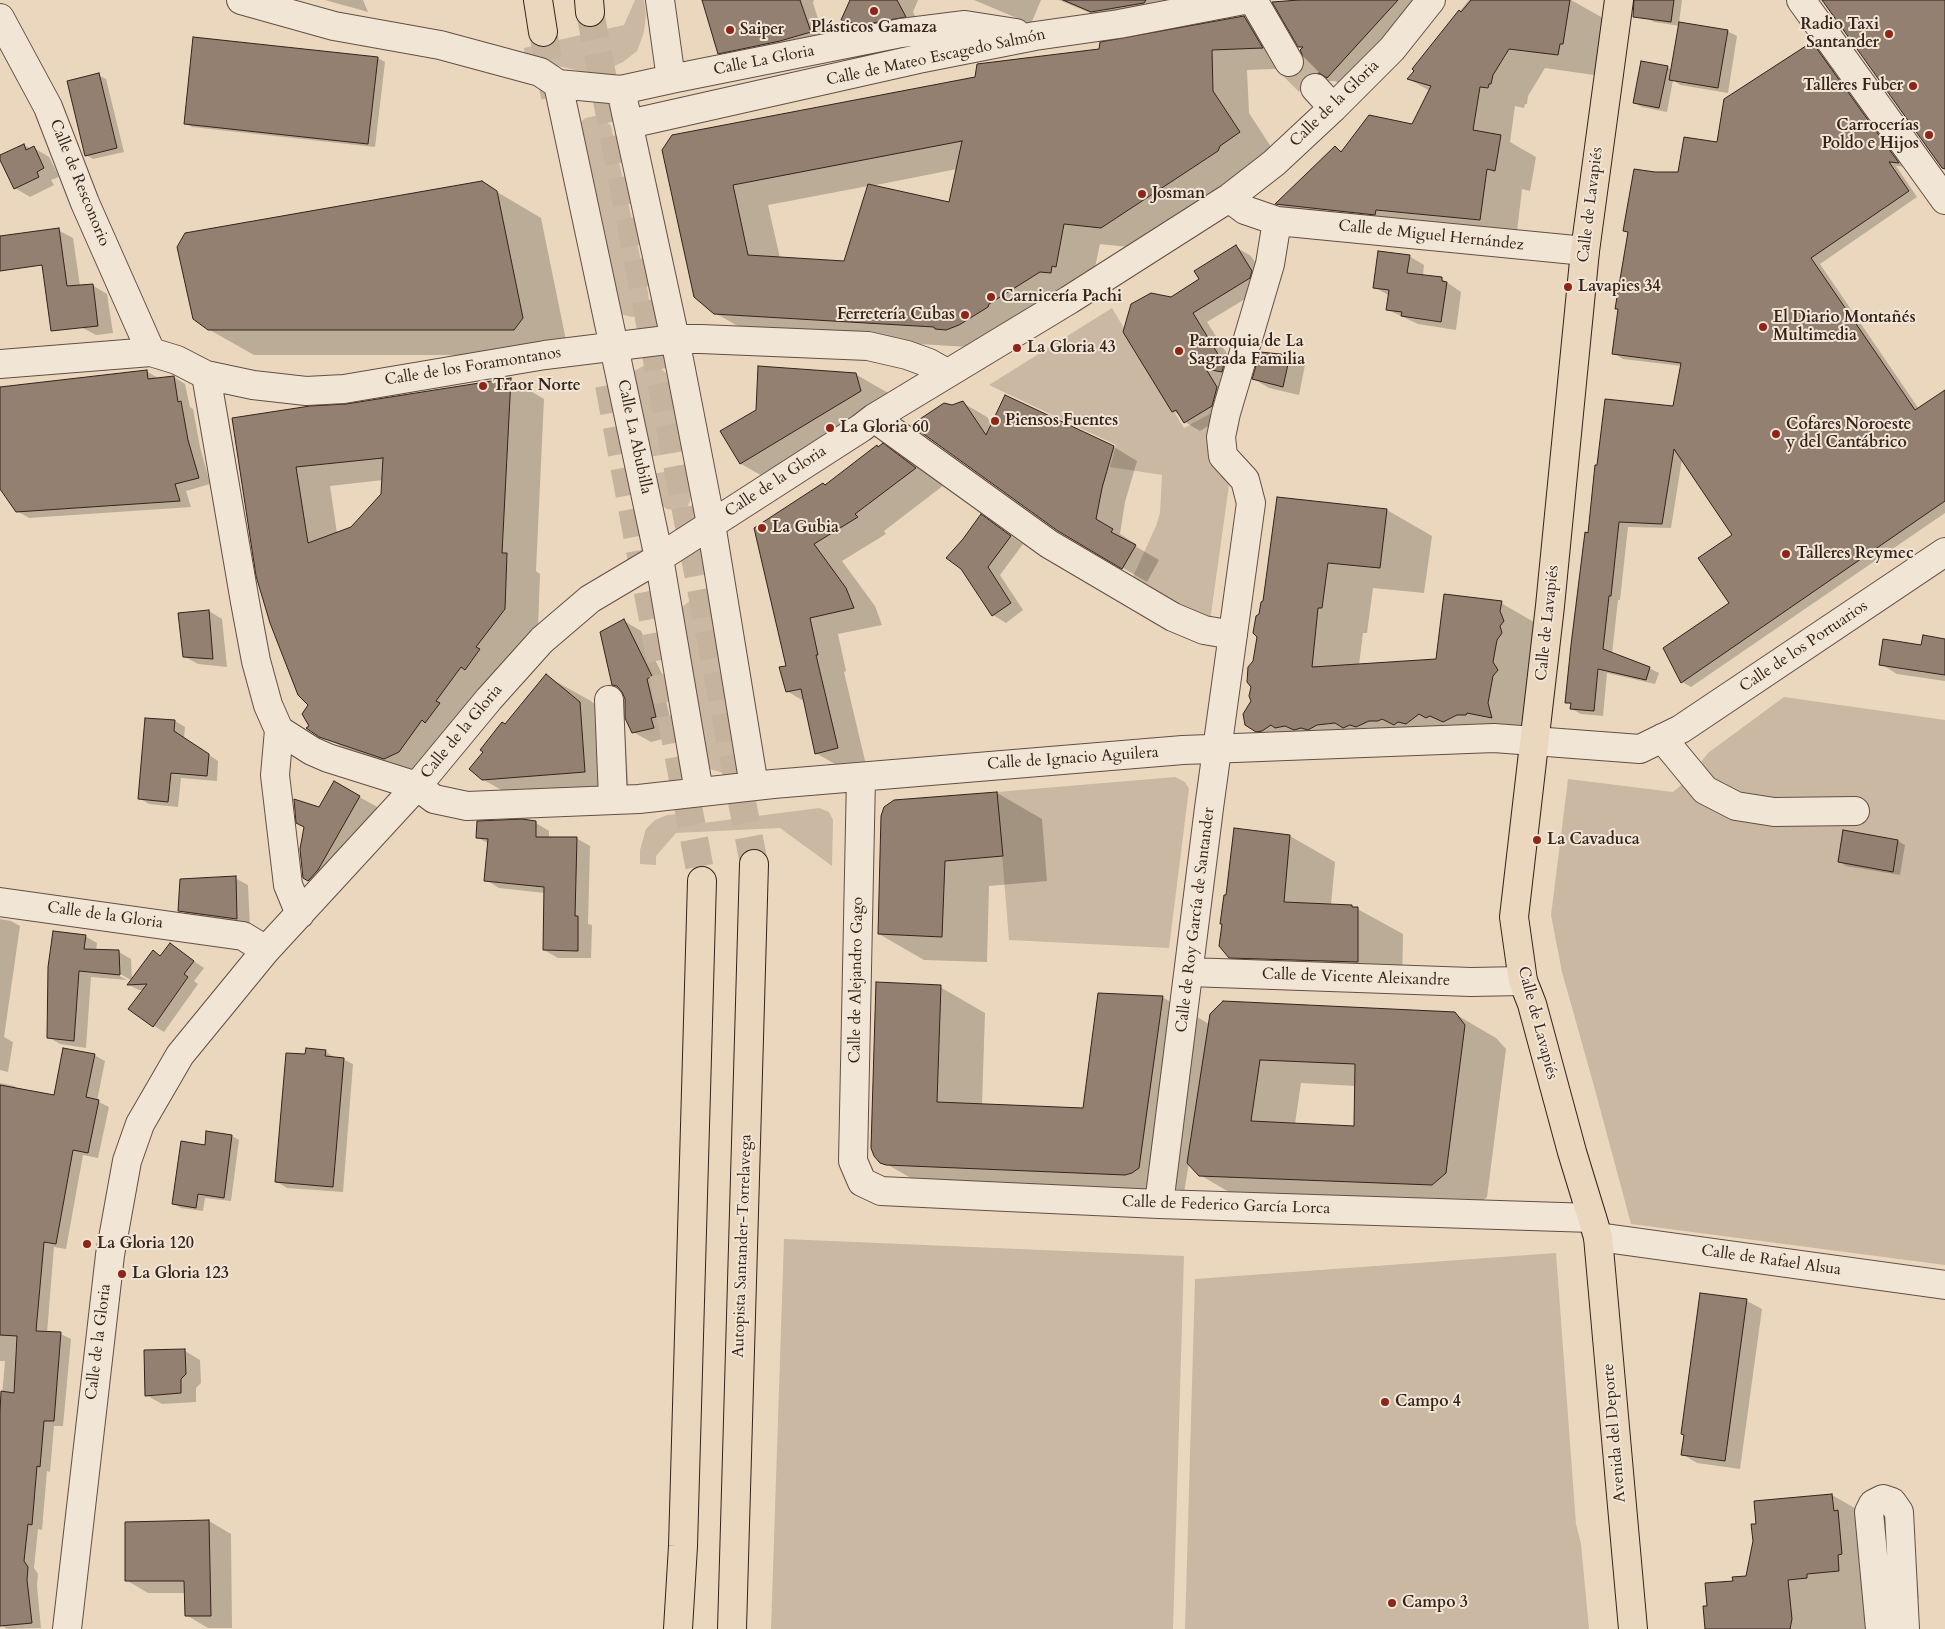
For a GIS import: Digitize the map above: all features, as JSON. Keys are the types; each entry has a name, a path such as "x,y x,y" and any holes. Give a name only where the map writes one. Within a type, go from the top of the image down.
{"main road":[{"path":"538,0 543,32"},
{"name":"Calle de Lavapiés","path":"1595,1227 1532,1004 1523,981 1514,917 1550,606 1585,251 1618,0"},
{"name":"Autopista Santander-Torrelavega","path":"732,1629 754,864"},
{"path":"678,1629 683,1546 702,881"},
{"name":"Avenida del Deporte","path":"1595,1227 1633,1629"}],"street":[{"path":"0,6 12,0"},
{"path":"241,0 334,26 440,45 540,72 558,84 621,90 675,339 711,524 754,786"},
{"path":"660,0 671,79"},
{"name":"Calle de Mateo Escagedo Salmón","path":"629,124 918,59 1035,36 1119,24 1244,0"},
{"path":"1253,0 1289,62"},
{"path":"1801,0 1944,195"},
{"name":"Calle de la Gloria","path":"67,1629 110,1255 127,1161 140,1124 180,1055 266,950 417,786 489,699 542,640 590,599 659,558 874,418 1069,300 1229,198 1274,163 1324,98 1392,49 1426,1"},
{"name":"Calle de Resconorio","path":"0,18 48,107 85,203 151,352"},
{"name":"Calle La Gloria","path":"621,90 901,33 964,25 1035,36"},
{"name":"Calle La Abubilla","path":"558,84 659,558 699,792"},
{"path":"1229,198 1245,210 1277,221"},
{"name":"Calle de Miguel Hernández","path":"1277,221 1585,251"},
{"name":"Calle de Roy García de Santander","path":"1160,1204 1251,503 1245,480 1223,456 1221,437 1226,413 1270,264 1277,221"},
{"name":"Calle de los Foramontanos","path":"0,364 151,352 177,360 206,375 253,386 306,390 344,389 535,356 675,339 868,346 907,355 929,363 947,373"},
{"path":"206,375 256,661 268,705 279,730 275,775 288,885 300,914"},
{"path":"874,418 1048,544 1173,617 1204,630 1233,635"},
{"name":"Calle de los Portuarios","path":"1534,741 1564,745 1640,749 1681,729 1945,552"},
{"path":"609,700 613,800"},
{"name":"Calle de la Gloria","path":"279,730 312,751 328,758 417,786"},
{"name":"Calle de Ignacio Aguilera","path":"417,786 434,799 467,806 613,800 979,766 1218,749 1494,738 1534,741"},
{"path":"1662,738 1705,790 1736,806 1774,812 1854,811"},
{"name":"Calle de Alejandro Gago","path":"861,777 853,1161 862,1182"},
{"name":"Calle de la Gloria","path":"0,902 243,936 266,950"},
{"name":"Calle de Vicente Aleixandre","path":"1189,972 1471,982 1523,981"},
{"name":"Calle de Federico García Lorca","path":"862,1182 881,1191 1595,1227"},
{"name":"Calle de Rafael Alsua","path":"1595,1227 1945,1285"},
{"path":"1880,1629 1869,1512 1873,1504 1883,1499 1892,1502 1899,1512 1905,1629"}],"shaded area":[{"path":"635,0 644,0 646,14 644,32 637,51 623,62 608,69 588,73 525,58 524,48 624,25"},
{"path":"595,116 605,120 611,126 648,292 649,301 645,310 633,317 617,312 577,126 585,118"},
{"path":"1112,308 1184,428 1215,411 1207,444 1211,460 1229,485 1210,621 1130,583 1160,513 1162,475 1110,467 1116,445 989,385"},
{"path":"647,364 655,364 666,373 685,451 649,457 632,377 634,371"},
{"path":"688,468 693,491 688,506 682,511 667,509 661,505 652,474"},
{"path":"714,584 740,759 732,770 723,773 710,769 705,764 680,608"},
{"path":"1784,697 1945,720 1945,1265 1631,1224 1562,972 1551,915 1568,779 1673,792 1687,780 1708,753"},
{"path":"1175,777 1185,782 1189,789 1169,948 1009,940 997,792"},
{"path":"819,808 829,812 833,820 832,866 780,828 676,833 656,856 656,865 640,864 640,850 646,829 655,820 667,815 678,814 680,826"},
{"path":"784,1239 1184,1256 1173,1629 771,1629"},
{"name":"Campo 4","path":"1556,1253 1576,1524 1581,1544 1589,1629 1185,1629 1195,1279"}],"building":[{"path":"702,0 800,0 811,32 780,41 718,54"},
{"name":"Plásticos Gamaza","path":"850,0 897,0 906,17 861,25 841,20"},
{"path":"1063,0 1146,0 1144,3 1091,12"},
{"path":"1299,0 1398,0 1327,78 1319,73 1311,73 1304,77 1300,83 1300,90 1287,77 1296,76 1303,69 1305,61 1300,50 1303,47 1298,47 1272,2"},
{"path":"1471,0 1570,0 1563,44 1560,44 1558,55 1509,49 1493,75 1488,88 1480,87 1473,130 1501,135 1495,171 1487,169 1480,220 1376,210 1375,215 1275,204 1335,146 1341,152 1369,115 1412,124 1431,86 1407,79 1414,71 1412,69 1459,10 1461,12"},
{"path":"1634,0 1674,0 1671,22 1633,17"},
{"path":"1822,0 1945,0 1945,169 1942,168"},
{"path":"1244,16 1263,48 1212,50 1213,91 1240,132 1220,146 1218,151 1101,228 1064,224 1056,267 1052,266 1051,273 1040,272 959,325 946,330 935,329 934,327 714,314 694,297 662,150 672,135 975,77 977,64 1099,49 1100,42","holes":["962,141 949,202 868,184 844,261 748,255 733,185"]},
{"path":"1679,22 1728,30 1718,88 1669,80"},
{"path":"193,37 378,57 368,144 184,124"},
{"path":"1812,42 1899,163 1889,162 1909,191 1811,258 1915,410 1945,390 1945,501 1681,683 1663,648 1729,603 1698,558 1732,535 1674,449 1662,524 1619,522 1611,596 1609,596 1603,649 1650,667 1646,680 1598,669 1594,711 1570,709 1571,703 1565,703 1571,645 1585,532 1588,533 1595,465 1597,465 1605,399 1673,406 1681,363 1612,354 1618,309 1615,309 1628,232 1623,231 1634,169 1655,172 1678,172 1684,137 1717,142 1724,99"},
{"path":"1641,61 1668,66 1659,108 1633,103"},
{"path":"99,73 117,148 85,156 67,81"},
{"path":"24,144 26,150 34,146 44,168 37,172 39,177 14,189 0,160 0,155"},
{"path":"482,181 497,191 523,318 514,330 208,330 193,319 177,247 185,233"},
{"path":"59,228 67,286 93,284 98,326 51,331 42,265 0,271 0,236"},
{"path":"1236,245 1252,271 1250,278 1193,313 1224,364 1222,372 1206,369 1217,387 1212,406 1184,423 1176,410 1172,412 1123,332 1131,304 1151,293 1171,297 1199,279 1194,271"},
{"path":"1378,251 1410,255 1407,273 1442,277 1442,281 1447,282 1441,322 1401,316 1402,312 1386,310 1389,290 1373,288"},
{"path":"1260,352 1290,355 1283,387 1252,379"},
{"path":"758,366 856,373 861,391 740,464 720,431 756,410"},
{"path":"147,370 148,379 174,376 178,402 181,401 188,440 199,478 175,484 180,501 16,512 0,489 0,387"},
{"path":"511,378 502,553 507,553 505,609 476,647 480,649 465,670 461,667 436,701 440,703 425,723 422,720 399,752 384,759 319,737 306,728 309,726 302,714 308,705 298,695 270,623 256,576 232,418 310,406 346,404","holes":["383,458 381,494 351,527 308,543 296,467"]},
{"path":"1005,395 1114,446 1102,488 1096,519 1113,529 1111,532 1136,545 1122,569 1058,531 911,425 944,403 952,405 963,401 986,435"},
{"path":"883,443 916,468 855,514 858,517 814,544 846,588 854,608 810,618 818,655 816,655 838,748 815,754 801,689 786,692 779,667 786,666 754,528 823,483 825,485 877,445 878,447"},
{"path":"1277,497 1387,509 1380,568 1328,563 1322,608 1318,608 1312,667 1436,659 1444,594 1502,601 1500,611 1504,621 1500,626 1502,633 1497,640 1493,662 1498,670 1493,676 1488,703 1492,718 1467,713 1466,715 1457,715 1443,722 1430,716 1426,718 1419,714 1406,724 1398,722 1394,725 1382,719 1369,721 1356,727 1350,725 1343,728 1335,723 1317,725 1308,730 1301,728 1294,730 1285,726 1275,728 1271,725 1262,731 1256,732 1245,725 1243,714 1251,701 1249,696 1251,687 1247,682 1248,667 1253,661 1257,637 1253,633 1256,616 1259,614 1261,602 1263,601"},
{"path":"981,514 1011,536 988,567 1011,603 992,616 961,569 946,558"},
{"path":"209,610 213,659 183,657 178,613"},
{"path":"624,619 652,676 647,679 656,717 651,718 654,728 632,733 625,718 625,699 617,686 612,685 600,632"},
{"path":"1923,635 1945,639 1945,675 1879,665 1883,639 1921,645"},
{"path":"546,674 580,702 585,772 482,780 469,769 483,752 480,750 502,722 505,724"},
{"path":"145,718 175,720 174,731 209,754 207,776 171,773 168,802 138,799"},
{"path":"334,781 360,796 318,870 308,881 303,878 300,849 304,827 296,823 294,799 319,807"},
{"path":"997,792 1003,856 945,861 942,937 878,934 881,816 884,807 894,800"},
{"path":"522,819 536,821 536,837 577,837 575,916 578,916 578,951 543,950 544,887 484,881 488,839 476,838 477,821"},
{"path":"1234,828 1290,835 1284,902 1352,905 1352,907 1358,907 1358,962 1229,958 1219,946 1222,924 1220,924 1224,895 1226,895"},
{"path":"1843,830 1898,840 1893,872 1838,862"},
{"path":"236,876 237,919 178,911 180,879"},
{"path":"53,931 86,935 84,949 119,950 120,975 79,971 74,1041 47,1038 48,967"},
{"path":"170,943 194,961 184,974 188,977 153,1027 128,1009 147,984 127,985 153,950 160,956"},
{"path":"876,982 941,985 937,1102 1083,1108 1098,993 1163,996 1139,1168 1125,1175 886,1165 880,1163 874,1156 871,1148"},
{"path":"1223,1001 1455,1012 1465,1025 1446,1173 1432,1185 1199,1176 1187,1163 1210,1014","holes":["1260,1060 1355,1064 1354,1126 1251,1121"]},
{"path":"63,1048 95,1054 86,1097 99,1100 88,1153 73,1150 56,1244 44,1242 36,1331 61,1332 54,1421 44,1421 40,1467 37,1466 32,1525 28,1524 24,1561 28,1567 27,1580 32,1623 0,1626 1,1391 14,1393 17,1336 0,1335 0,1085 54,1095"},
{"path":"306,1048 326,1050 325,1056 344,1058 333,1187 275,1182 286,1053 305,1054"},
{"path":"206,1131 232,1135 224,1198 198,1194 196,1208 172,1204 181,1141 205,1145"},
{"path":"1700,1293 1747,1299 1725,1461 1681,1455 1684,1435 1681,1434"},
{"path":"185,1349 186,1374 181,1379 181,1393 145,1396 144,1350"},
{"path":"1832,1494 1834,1511 1838,1510 1842,1554 1838,1555 1839,1571 1807,1574 1807,1578 1788,1580 1792,1619 1790,1629 1705,1629 1703,1606 1707,1606 1705,1583 1733,1581 1732,1577 1746,1576 1753,1541 1751,1524 1756,1524 1754,1501"},
{"path":"209,1520 211,1616 185,1616 184,1581 125,1581 125,1522"}],"tunnel":[{"path":"590,12 754,864"},
{"path":"543,32 555,97"},
{"path":"1289,62 1315,88"},
{"path":"609,385 702,881"}],"place":[{"name":"Plásticos Gamaza","path":"874,11"},
{"name":"Saiper","path":"730,30"},
{"name":"Radio Taxi Santander","path":"1889,34"},
{"name":"Talleres Fuber","path":"1913,86"},
{"name":"Carrocerías Poldo e Hijos","path":"1929,135"},
{"name":"Josman","path":"1142,194"},
{"name":"Lavapies 34","path":"1568,287"},
{"name":"Carnicería Pachi","path":"991,297"},
{"name":"Ferretería Cubas","path":"965,315"},
{"name":"El Diario Montañés Multimedia","path":"1763,327"},
{"name":"La Gloria 43","path":"1017,348"},
{"name":"Parroquia de La Sagrada Familia","path":"1179,351"},
{"name":"Traor Norte","path":"483,386"},
{"name":"Piensos Fuentes","path":"995,421"},
{"name":"La Gloria 60","path":"830,428"},
{"name":"Cofares Noroeste y del Cantábrico","path":"1776,434"},
{"name":"La Gubia","path":"762,528"},
{"name":"Talleres Reymec","path":"1786,554"},
{"name":"La Cavaduca","path":"1537,840"},
{"name":"La Gloria 120","path":"87,1244"},
{"name":"La Gloria 123","path":"122,1274"},
{"name":"Campo 4","path":"1385,1402"},
{"name":"Campo 3","path":"1392,1603"}]}
